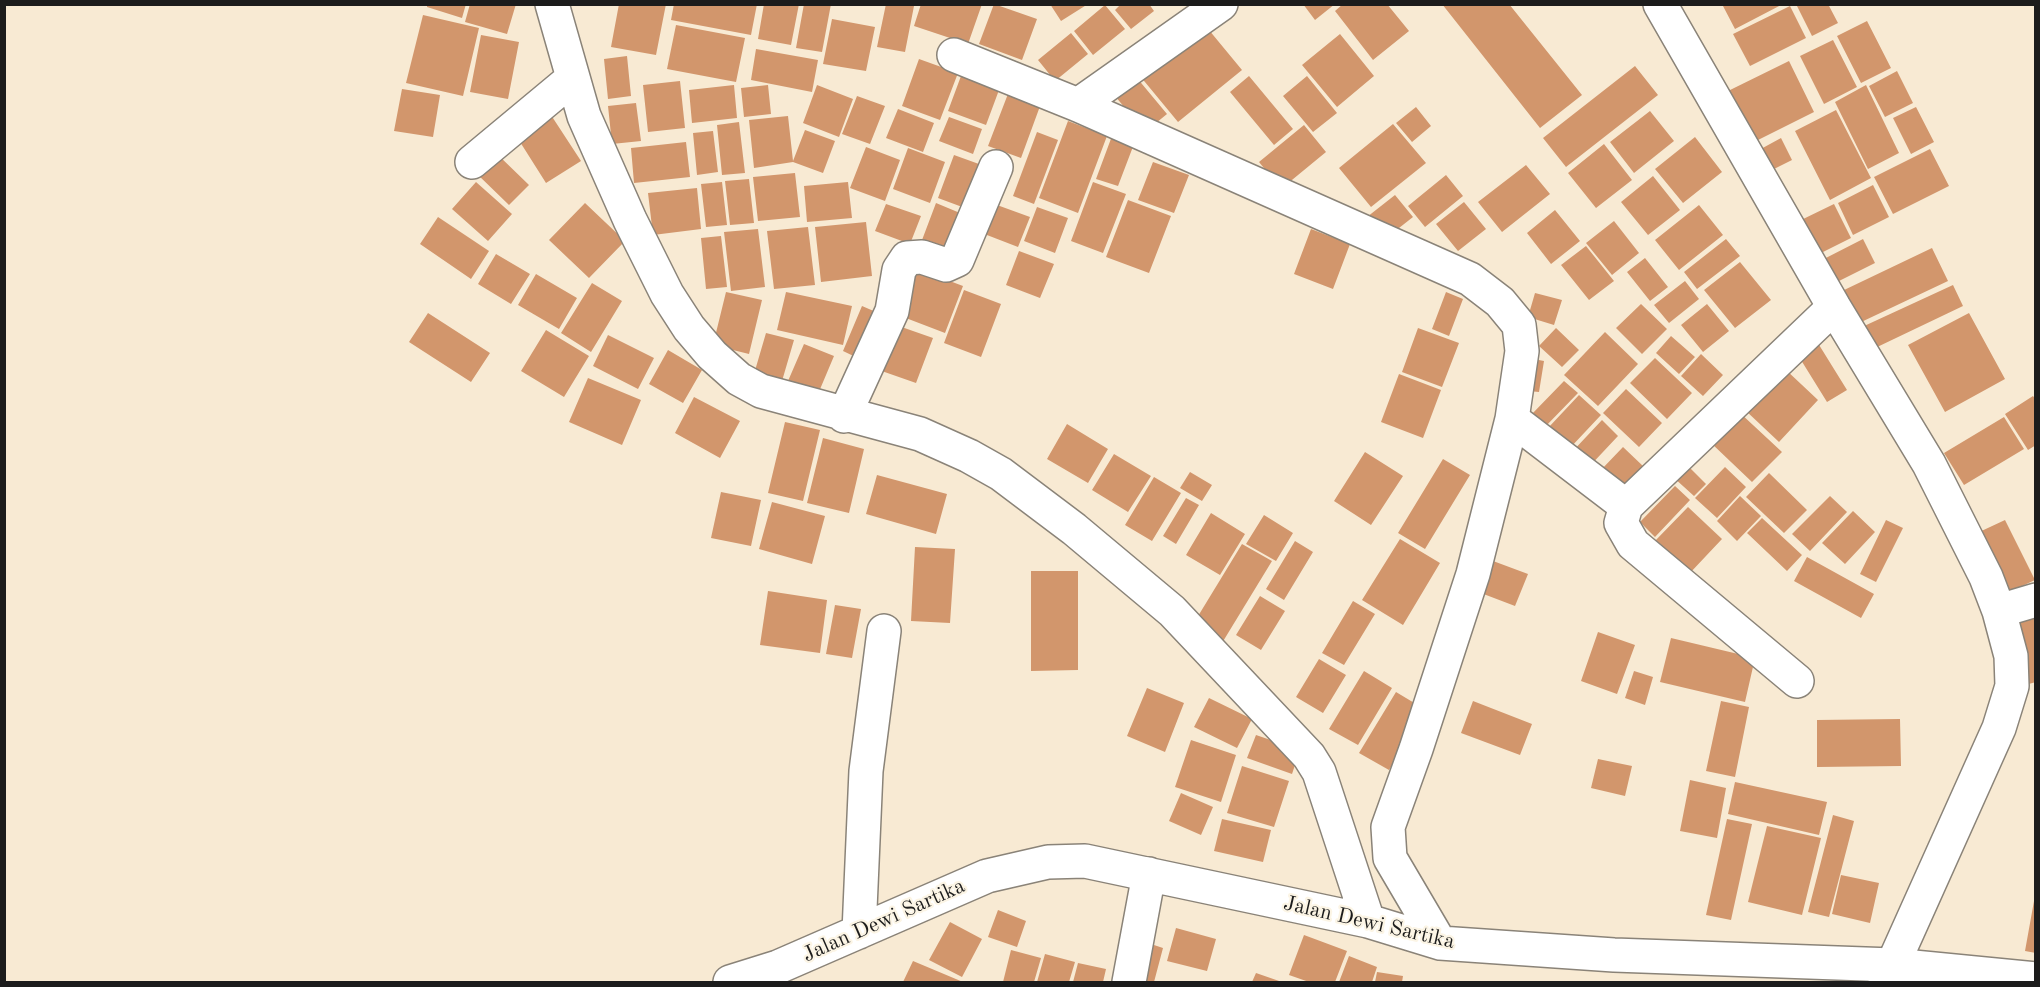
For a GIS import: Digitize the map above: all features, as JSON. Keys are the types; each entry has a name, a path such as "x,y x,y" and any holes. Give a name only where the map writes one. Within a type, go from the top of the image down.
{"street":[{"path":"552,4 584,116 630,220 667,294 689,328 712,355 739,379 761,392 844,416 920,434 969,456 1001,474 1074,530 1172,611 1293,739 1319,772 1368,921"},
{"path":"1078,105 1221,4"},
{"path":"1660,4 1834,307 1929,464 1986,577 1999,611 2011,656 2012,686 2007,705 1889,974"},
{"path":"954,55 1078,105 1470,279 1500,302 1519,325 1522,351 1512,419 1473,574 1388,827 1390,858 1440,943"},
{"path":"472,162 573,78"},
{"path":"844,416 892,311 899,270 907,258 921,257 946,265 957,260 996,167"},
{"path":"1797,681 1632,544 1621,523 1626,506 1834,307"},
{"path":"1512,419 1626,506"},
{"path":"1999,611 2036,600"},
{"path":"859,932 866,771 884,631"},
{"name":"Jalan Dewi Sartika","path":"730,982 775,975 859,932 987,876 1048,862 1085,861 1368,921 1440,943 1889,974 2036,979"},
{"path":"1129,982 1149,874"}],"building":[{"path":"427,4 466,4 462,18 427,7"},
{"path":"470,4 516,4 507,34 465,22"},
{"path":"619,4 666,4 656,55 611,47"},
{"path":"674,4 757,4 751,35 671,20"},
{"path":"764,4 799,4 791,45 758,39"},
{"path":"804,4 831,4 822,52 796,48"},
{"path":"886,4 914,6 905,52 877,47"},
{"path":"921,4 982,4 968,44 914,26"},
{"path":"994,4 1037,19 1022,60 979,44"},
{"path":"1050,4 1088,4 1061,21"},
{"path":"1121,4 1149,4 1154,11 1131,29 1115,10"},
{"path":"1303,4 1335,4 1315,20"},
{"path":"1343,4 1387,4 1409,31 1373,60 1335,11"},
{"path":"1442,4 1509,4 1582,95 1540,128"},
{"path":"1727,4 1783,4 1735,29 1723,6"},
{"path":"1796,4 1828,4 1838,23 1812,36"},
{"path":"1105,5 1125,29 1093,55 1074,31"},
{"path":"1790,6 1806,38 1750,66 1733,34"},
{"path":"423,15 479,28 463,96 406,83"},
{"path":"832,19 875,27 866,71 823,64"},
{"path":"1867,21 1891,68 1861,83 1837,36"},
{"path":"1204,24 1242,70 1178,122 1140,76"},
{"path":"676,25 745,38 736,82 667,69"},
{"path":"1071,33 1088,54 1055,81 1038,60"},
{"path":"1340,34 1374,76 1337,107 1302,65"},
{"path":"481,35 519,42 508,99 470,92"},
{"path":"1833,40 1857,87 1824,104 1800,56"},
{"path":"756,49 818,60 812,92 751,80"},
{"path":"627,56 631,96 608,99 604,59"},
{"path":"919,59 958,73 940,120 902,106"},
{"path":"1789,61 1814,112 1754,142 1728,91"},
{"path":"1635,66 1658,95 1566,167 1543,138"},
{"path":"1897,71 1913,103 1885,117 1869,86"},
{"path":"1132,72 1167,114 1145,132 1110,90"},
{"path":"961,76 999,90 986,125 948,111"},
{"path":"1249,76 1293,129 1274,145 1230,92"},
{"path":"1307,76 1337,113 1313,132 1283,96"},
{"path":"680,81 685,128 648,132 643,85"},
{"path":"734,85 737,118 692,123 689,90"},
{"path":"768,85 771,114 744,117 741,88"},
{"path":"817,85 853,99 839,137 803,123"},
{"path":"1866,85 1899,153 1868,169 1835,102"},
{"path":"1011,86 1043,98 1021,158 988,146"},
{"path":"402,89 440,95 433,137 394,131"},
{"path":"857,96 885,106 870,144 842,134"},
{"path":"636,103 641,141 612,144 608,106"},
{"path":"1416,107 1431,126 1412,142 1396,123"},
{"path":"1916,107 1934,142 1911,154 1893,118"},
{"path":"898,109 934,123 923,152 886,138"},
{"path":"1836,110 1871,178 1830,200 1795,131"},
{"path":"1650,111 1674,141 1634,173 1610,142"},
{"path":"549,112 581,161 546,183 515,134"},
{"path":"788,116 793,161 805,130 835,141 823,173 793,162 754,168 749,120"},
{"path":"949,117 982,129 973,154 939,141"},
{"path":"1068,121 1107,136 1078,213 1039,198"},
{"path":"739,122 745,173 722,175 717,125"},
{"path":"1393,124 1426,163 1371,207 1339,168"},
{"path":"1304,125 1326,152 1281,189 1259,162"},
{"path":"713,131 718,172 697,175 693,133"},
{"path":"1037,132 1058,140 1034,204 1013,196"},
{"path":"1112,136 1134,144 1118,186 1096,179"},
{"path":"1695,137 1722,172 1683,203 1655,169"},
{"path":"1781,138 1792,160 1770,171 1759,150"},
{"path":"686,142 690,177 634,183 631,148"},
{"path":"1604,144 1632,180 1596,208 1568,173"},
{"path":"866,147 900,160 885,201 850,188"},
{"path":"908,148 945,162 930,203 893,189"},
{"path":"1930,149 1949,186 1893,214 1874,177"},
{"path":"495,152 529,185 509,205 475,172"},
{"path":"954,155 990,168 973,211 938,198"},
{"path":"1153,162 1189,175 1174,213 1138,200"},
{"path":"1526,165 1550,194 1502,232 1478,202"},
{"path":"795,173 800,217 758,221 753,177"},
{"path":"1446,175 1463,196 1425,227 1408,206"},
{"path":"1653,176 1680,210 1648,235 1621,202"},
{"path":"749,179 754,223 730,225 725,181"},
{"path":"476,182 512,214 488,241 452,209"},
{"path":"722,182 727,225 706,227 701,184"},
{"path":"848,182 852,218 807,222 804,186"},
{"path":"1093,182 1126,194 1103,253 1071,241"},
{"path":"1873,185 1889,217 1853,235 1838,203"},
{"path":"697,188 701,229 653,235 648,193"},
{"path":"1395,195 1413,217 1385,239 1367,217"},
{"path":"1128,200 1171,216 1149,273 1106,257"},
{"path":"986,201 1030,217 1018,247 974,230"},
{"path":"1464,202 1486,229 1458,251 1436,224"},
{"path":"585,203 625,241 589,278 549,240"},
{"path":"936,203 960,213 943,256 919,248"},
{"path":"886,204 921,216 910,244 875,231"},
{"path":"1834,204 1851,238 1815,256 1797,222"},
{"path":"1699,205 1723,235 1679,270 1655,240"},
{"path":"1037,207 1068,218 1055,253 1024,241"},
{"path":"1555,210 1580,241 1551,264 1527,233"},
{"path":"438,217 489,251 471,279 420,244"},
{"path":"1614,221 1639,253 1612,275 1586,243"},
{"path":"866,222 872,276 821,282 815,227"},
{"path":"808,227 815,285 774,289 767,231"},
{"path":"758,229 765,287 731,291 724,232"},
{"path":"1311,229 1350,244 1333,289 1294,274"},
{"path":"721,236 727,287 706,289 701,238"},
{"path":"1726,239 1740,256 1697,289 1684,272"},
{"path":"1863,239 1875,263 1829,286 1818,262"},
{"path":"1586,246 1614,281 1589,300 1561,265"},
{"path":"1932,248 1948,281 1857,324 1842,291"},
{"path":"1019,251 1054,264 1040,298 1006,285"},
{"path":"496,254 530,274 511,304 478,284"},
{"path":"1645,258 1668,287 1650,301 1627,272"},
{"path":"1740,262 1771,300 1735,328 1704,290"},
{"path":"915,268 963,286 945,333 898,315"},
{"path":"536,274 577,298 559,329 518,305"},
{"path":"1685,281 1699,299 1669,323 1654,305"},
{"path":"592,283 622,301 591,352 561,333"},
{"path":"1953,285 1963,306 1873,349 1862,327"},
{"path":"964,290 1001,304 981,357 944,343"},
{"path":"726,292 762,300 749,354 713,345"},
{"path":"786,292 852,306 843,345 777,330"},
{"path":"1446,292 1463,299 1449,336 1432,329"},
{"path":"1535,293 1562,300 1554,325 1528,317"},
{"path":"1641,304 1667,329 1642,354 1616,328"},
{"path":"1707,304 1729,331 1703,352 1681,325"},
{"path":"862,306 883,315 864,361 843,351"},
{"path":"428,313 490,353 471,382 409,342"},
{"path":"1969,313 2005,379 1945,412 1908,345"},
{"path":"893,324 933,338 916,383 876,369"},
{"path":"1418,328 1459,343 1442,387 1402,372"},
{"path":"1556,328 1579,350 1562,367 1539,346"},
{"path":"546,330 589,356 564,397 521,371"},
{"path":"1605,332 1638,364 1598,406 1564,375"},
{"path":"766,333 794,340 782,381 754,374"},
{"path":"608,335 654,358 638,389 593,366"},
{"path":"1671,336 1695,357 1679,374 1656,353"},
{"path":"1816,340 1847,390 1827,402 1796,352"},
{"path":"804,344 834,356 818,394 788,381"},
{"path":"668,350 702,370 683,403 649,384"},
{"path":"1701,354 1723,375 1703,396 1681,376"},
{"path":"1523,357 1544,361 1539,392 1518,390"},
{"path":"1655,358 1692,393 1667,419 1630,383"},
{"path":"1785,369 1818,400 1779,442 1745,410"},
{"path":"1399,374 1441,390 1423,438 1381,422"},
{"path":"588,378 641,400 622,445 569,422"},
{"path":"1564,381 1578,393 1544,428 1531,415"},
{"path":"1626,389 1662,423 1639,447 1603,413"},
{"path":"1579,395 1601,415 1570,448 1548,428"},
{"path":"2033,396 2036,400 2036,445 2028,450 2005,414"},
{"path":"694,397 740,421 720,458 675,433"},
{"path":"1739,412 1782,452 1752,482 1710,442"},
{"path":"2004,417 2024,449 1964,485 1944,453"},
{"path":"1602,420 1618,436 1587,469 1571,453"},
{"path":"785,422 820,430 803,501 768,493"},
{"path":"1067,424 1108,449 1088,483 1047,459"},
{"path":"823,438 864,449 849,513 807,503"},
{"path":"1623,447 1644,467 1621,491 1600,471"},
{"path":"1365,452 1403,476 1371,525 1334,501"},
{"path":"1114,454 1151,476 1128,512 1092,490"},
{"path":"1443,459 1470,475 1425,549 1398,533"},
{"path":"1686,464 1706,484 1694,496 1673,477"},
{"path":"1725,467 1746,487 1717,518 1695,498"},
{"path":"1190,472 1212,485 1202,501 1180,488"},
{"path":"1769,473 1807,510 1784,533 1746,497"},
{"path":"877,475 947,494 936,534 866,514"},
{"path":"1154,477 1181,493 1152,541 1125,525"},
{"path":"1675,486 1690,500 1655,537 1640,522"},
{"path":"721,492 761,500 751,546 711,538"},
{"path":"1740,496 1761,516 1737,541 1717,521"},
{"path":"1830,496 1847,512 1810,551 1792,534"},
{"path":"1186,498 1199,505 1176,544 1163,536"},
{"path":"772,502 825,516 812,564 759,549"},
{"path":"1688,507 1722,539 1689,574 1654,542"},
{"path":"1853,511 1875,532 1845,564 1822,543"},
{"path":"1211,513 1245,534 1220,575 1186,555"},
{"path":"1264,515 1293,533 1276,561 1246,544"},
{"path":"1762,518 1802,555 1787,571 1747,533"},
{"path":"1886,520 1903,528 1876,582 1860,574"},
{"path":"2005,520 2035,580 2005,594 1975,534"},
{"path":"1400,539 1440,563 1403,625 1362,600"},
{"path":"1295,541 1313,552 1284,600 1266,589"},
{"path":"1242,544 1272,561 1222,643 1192,626"},
{"path":"915,547 955,549 950,623 911,621"},
{"path":"1807,557 1874,594 1861,618 1794,581"},
{"path":"1485,558 1528,574 1515,606 1473,590"},
{"path":"1031,571 1078,571 1078,670 1031,671"},
{"path":"768,591 827,600 820,653 760,645"},
{"path":"1260,596 1285,611 1261,650 1236,635"},
{"path":"1353,601 1375,614 1344,665 1322,653"},
{"path":"835,605 861,609 852,658 826,654"},
{"path":"2036,610 2036,682 2025,685 2006,619"},
{"path":"1598,632 1635,645 1617,694 1581,681"},
{"path":"1671,638 1755,658 1745,702 1660,682"},
{"path":"1319,659 1346,675 1323,713 1296,697"},
{"path":"1364,671 1392,688 1358,745 1329,729"},
{"path":"1634,671 1653,677 1645,705 1625,698"},
{"path":"1147,688 1184,703 1165,752 1127,736"},
{"path":"1396,692 1426,710 1389,770 1359,753"},
{"path":"1209,698 1252,719 1237,748 1194,727"},
{"path":"1473,701 1532,724 1520,755 1461,733"},
{"path":"1721,701 1749,707 1735,777 1706,771"},
{"path":"1900,719 1901,766 1817,767 1817,720"},
{"path":"1256,735 1300,750 1292,774 1247,758"},
{"path":"1191,740 1236,755 1221,802 1175,787"},
{"path":"1598,759 1632,766 1625,796 1591,788"},
{"path":"1242,766 1289,781 1274,827 1227,813"},
{"path":"1690,780 1726,788 1717,838 1680,831"},
{"path":"1735,782 1827,802 1819,835 1728,814"},
{"path":"1181,793 1213,807 1201,835 1169,821"},
{"path":"1833,815 1854,821 1829,917 1808,912"},
{"path":"1222,819 1271,830 1263,862 1214,851"},
{"path":"1727,819 1752,824 1731,920 1706,915"},
{"path":"1767,826 1821,838 1802,915 1748,902"},
{"path":"1841,875 1879,883 1870,923 1832,914"},
{"path":"2034,901 2036,901 2036,953 2025,951"},
{"path":"998,910 1026,921 1017,947 988,937"},
{"path":"950,922 982,939 962,977 929,960"},
{"path":"1176,928 1216,939 1207,971 1167,961"},
{"path":"1304,935 1347,951 1335,982 1309,982 1289,975"},
{"path":"1145,942 1163,948 1154,982 1134,982"},
{"path":"1011,950 1041,958 1034,982 1003,982"},
{"path":"1045,954 1075,962 1069,982 1037,982"},
{"path":"1349,956 1377,967 1372,982 1339,982"},
{"path":"913,961 963,982 903,982"},
{"path":"1078,963 1106,969 1103,982 1073,982"},
{"path":"1377,972 1403,976 1402,982 1375,982"},
{"path":"1256,973 1282,982 1252,982"}]}
